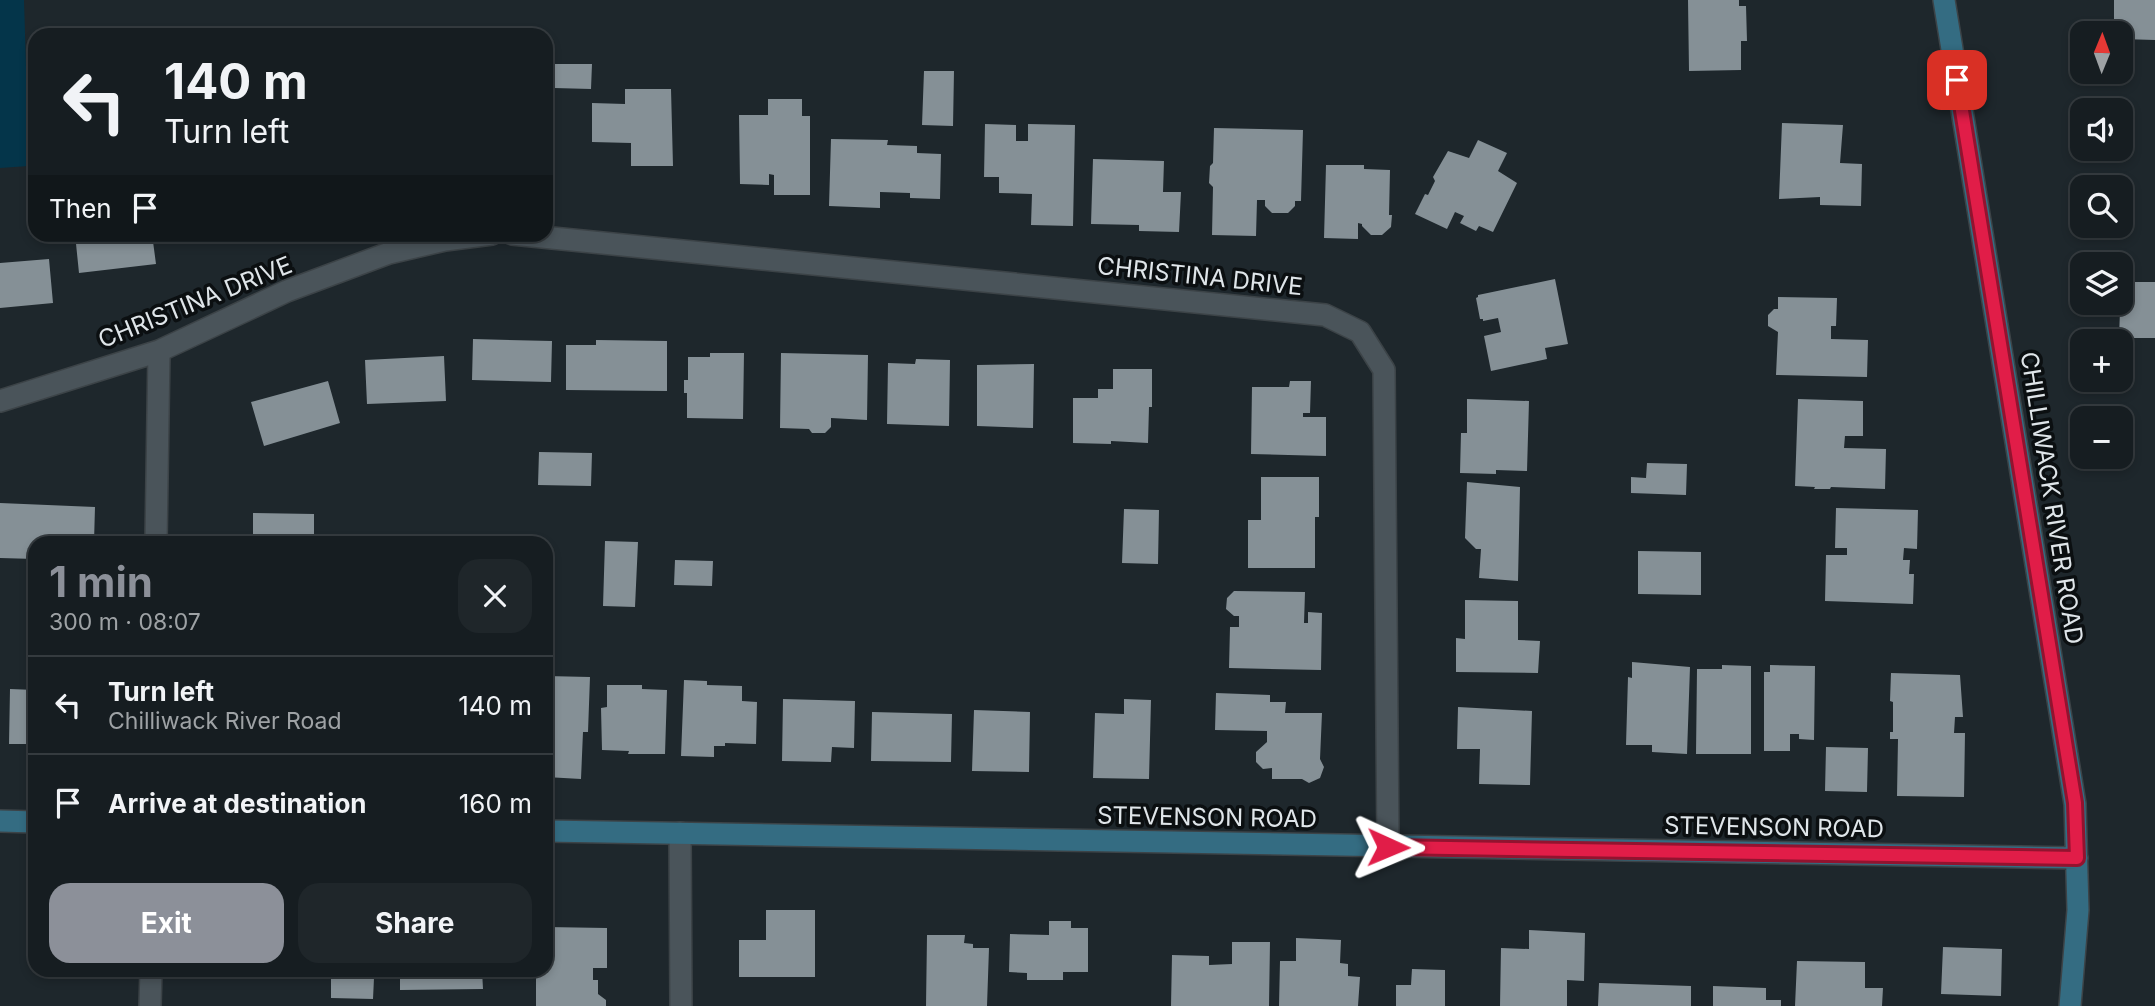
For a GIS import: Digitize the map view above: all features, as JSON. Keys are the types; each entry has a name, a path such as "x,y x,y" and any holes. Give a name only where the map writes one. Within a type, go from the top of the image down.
{"street":[{"name":"CHILLIWACK RIVER ROAD","path":"1944,0 2075,803 2078,910 2070,1006"},
{"name":"CHRISTINA DRIVE","path":"553,238 1325,315 1360,332 1384,370 1388,847"},
{"name":"CHRISTINA DRIVE","path":"0,401 159,351 287,291 389,253 436,242"},
{"path":"156,536 159,351"},
{"path":"0,821 28,821"},
{"name":"STEVENSON ROAD","path":"553,831 2077,858"},
{"path":"680,833 681,1006"},
{"path":"150,1006 151,977"}],"shaded area":[{"path":"0,0 24,0 28,166 0,168"}],"building":[{"path":"1688,0 1739,0 1739,6 1746,6 1747,41 1741,41 1741,70 1689,71"},
{"path":"2114,0 2155,0 2155,40 2133,39 2133,21 2114,21"},
{"path":"555,64 592,64 591,89 554,88"},
{"path":"924,71 954,71 953,126 922,125"},
{"path":"625,89 671,89 673,166 631,166 631,143 592,142 592,103 625,104"},
{"path":"768,99 802,99 802,116 810,116 810,195 774,195 774,175 769,174 769,185 740,184 739,115 768,115"},
{"path":"1782,123 1843,125 1840,163 1862,164 1861,206 1820,205 1820,197 1779,199"},
{"path":"985,124 1016,125 1016,141 1028,141 1028,124 1075,125 1073,226 1031,225 1032,194 999,193 999,177 984,177"},
{"path":"1214,128 1303,130 1301,201 1295,201 1295,206 1288,213 1272,213 1265,206 1265,200 1257,200 1256,236 1212,235 1213,187 1209,183 1210,166 1213,163"},
{"path":"831,139 888,140 887,145 917,146 917,153 941,154 940,199 910,198 910,193 880,192 880,208 829,206"},
{"path":"1478,140 1507,153 1498,171 1517,183 1493,232 1479,226 1476,231 1460,223 1464,216 1455,212 1447,229 1415,214 1425,194 1428,195 1435,181 1433,177 1448,151 1469,158"},
{"path":"1093,159 1164,161 1163,192 1181,192 1179,232 1139,231 1139,225 1091,224"},
{"path":"1326,165 1364,165 1364,169 1390,170 1391,227 1382,235 1371,235 1358,223 1358,239 1324,238"},
{"path":"76,242 153,242 156,264 79,273"},
{"path":"49,259 53,303 0,308 0,263"},
{"path":"1555,279 1568,344 1545,348 1547,359 1491,371 1484,336 1501,332 1498,318 1483,321 1480,319 1476,298 1478,295"},
{"path":"2133,282 2155,282 2155,338 2133,338 2133,329 2119,329 2120,315 2133,315"},
{"path":"1778,297 1837,298 1836,326 1831,326 1831,339 1868,340 1867,377 1776,375 1778,332 1768,326 1768,315 1778,309"},
{"path":"473,339 552,341 551,382 472,380"},
{"path":"596,340 667,341 667,391 566,390 566,345 596,345"},
{"path":"710,353 744,353 743,419 687,418 684,380 688,380 688,357 710,357"},
{"path":"781,353 868,355 867,420 831,418 831,427 825,433 812,433 809,429 780,428"},
{"path":"444,356 446,401 367,404 365,360"},
{"path":"916,359 950,360 949,426 887,424 888,363 915,364"},
{"path":"1034,364 1033,428 977,426 977,365"},
{"path":"1113,369 1152,369 1148,443 1073,443 1073,398 1098,398 1098,389 1113,389"},
{"path":"328,381 340,423 264,446 251,402"},
{"path":"1290,381 1311,381 1310,413 1303,413 1303,417 1326,417 1326,456 1251,454 1252,387 1289,387"},
{"path":"1467,399 1529,401 1527,471 1460,473 1461,433 1467,433"},
{"path":"1798,399 1863,401 1863,436 1845,436 1844,448 1886,449 1885,489 1814,489 1815,487 1795,486"},
{"path":"539,452 592,453 591,486 538,485"},
{"path":"1647,463 1687,464 1686,495 1631,493 1631,477 1646,478"},
{"path":"1261,477 1319,477 1319,517 1315,517 1315,568 1248,568 1248,520 1261,520"},
{"path":"1467,482 1520,487 1518,581 1479,578 1481,549 1476,549 1465,538"},
{"path":"0,503 95,507 94,536 28,536 28,559 0,558"},
{"path":"1836,508 1918,510 1917,549 1904,548 1903,560 1910,560 1909,574 1914,574 1913,604 1825,601 1826,555 1847,555 1847,548 1835,548"},
{"path":"1124,509 1159,510 1158,564 1122,563"},
{"path":"253,513 314,514 314,536 253,536"},
{"path":"605,541 638,542 635,607 603,606"},
{"path":"1638,551 1701,552 1701,595 1638,594"},
{"path":"675,560 713,561 712,586 674,585"},
{"path":"1234,591 1305,592 1304,623 1308,623 1308,612 1322,613 1321,670 1229,668 1230,627 1239,627 1239,616 1234,616 1226,609 1227,598"},
{"path":"1465,600 1518,601 1518,640 1540,641 1538,673 1456,672 1456,638 1465,639"},
{"path":"1632,662 1690,667 1687,754 1652,752 1652,745 1626,745 1628,677 1632,678"},
{"path":"1722,665 1751,666 1751,754 1696,754 1697,669 1722,669"},
{"path":"1770,665 1815,666 1814,740 1799,739 1799,734 1790,734 1790,751 1764,751 1764,672 1770,672"},
{"path":"1891,673 1960,675 1963,717 1955,717 1954,733 1965,733 1964,797 1897,796 1898,739 1890,739 1890,732 1893,732"},
{"path":"553,676 590,677 588,732 583,732 581,779 553,777"},
{"path":"684,680 707,681 707,685 742,686 742,701 757,702 756,744 725,743 725,746 714,746 714,757 681,756"},
{"path":"607,685 642,685 642,689 667,690 665,754 628,754 629,751 602,750 601,708 607,707"},
{"path":"10,689 28,690 28,744 9,744"},
{"path":"1216,693 1270,695 1270,702 1286,702 1285,713 1322,713 1320,759 1324,767 1320,778 1309,783 1302,779 1272,779 1272,768 1263,769 1256,762 1256,752 1267,742 1267,731 1215,730"},
{"path":"783,699 855,701 854,748 832,747 831,762 782,761"},
{"path":"1124,699 1151,700 1149,779 1093,778 1095,713 1124,714"},
{"path":"1458,707 1532,711 1530,785 1479,784 1480,749 1457,749"},
{"path":"974,710 1030,712 1029,772 972,771"},
{"path":"872,712 952,714 951,762 871,761"},
{"path":"1826,747 1868,748 1867,792 1825,791"},
{"path":"766,910 815,910 815,977 739,977 739,940 766,940"},
{"path":"1049,921 1071,921 1071,928 1088,928 1088,972 1063,972 1063,980 1027,980 1027,973 1009,972 1010,934 1049,935"},
{"path":"553,927 607,928 607,968 593,968 593,980 598,980 598,994 606,1000 606,1006 536,1006 536,977 553,977"},
{"path":"1529,930 1585,933 1584,981 1567,980 1567,1006 1500,1006 1501,948 1529,949"},
{"path":"927,935 965,935 964,943 973,944 973,948 989,948 987,1006 926,1006"},
{"path":"1296,938 1341,940 1340,963 1348,964 1348,976 1360,977 1358,1006 1279,1006 1280,961 1296,961"},
{"path":"1232,942 1270,942 1269,1006 1171,1006 1172,955 1209,956 1209,965 1232,964"},
{"path":"1943,947 2002,949 2001,996 1941,994"},
{"path":"1797,961 1865,962 1865,988 1883,988 1882,1006 1795,1006"},
{"path":"1412,969 1445,970 1445,1006 1396,1006 1396,985 1411,985"},
{"path":"331,977 379,977 374,978 373,999 331,998"},
{"path":"400,977 482,977 483,989 400,990"},
{"path":"1599,983 1691,986 1691,1006 1598,1006"},
{"path":"1713,986 1766,988 1766,1000 1781,1000 1781,1006 1713,1006"}],"route":[{"path":"1388,847 2077,858 2075,803 1957,80"}]}
